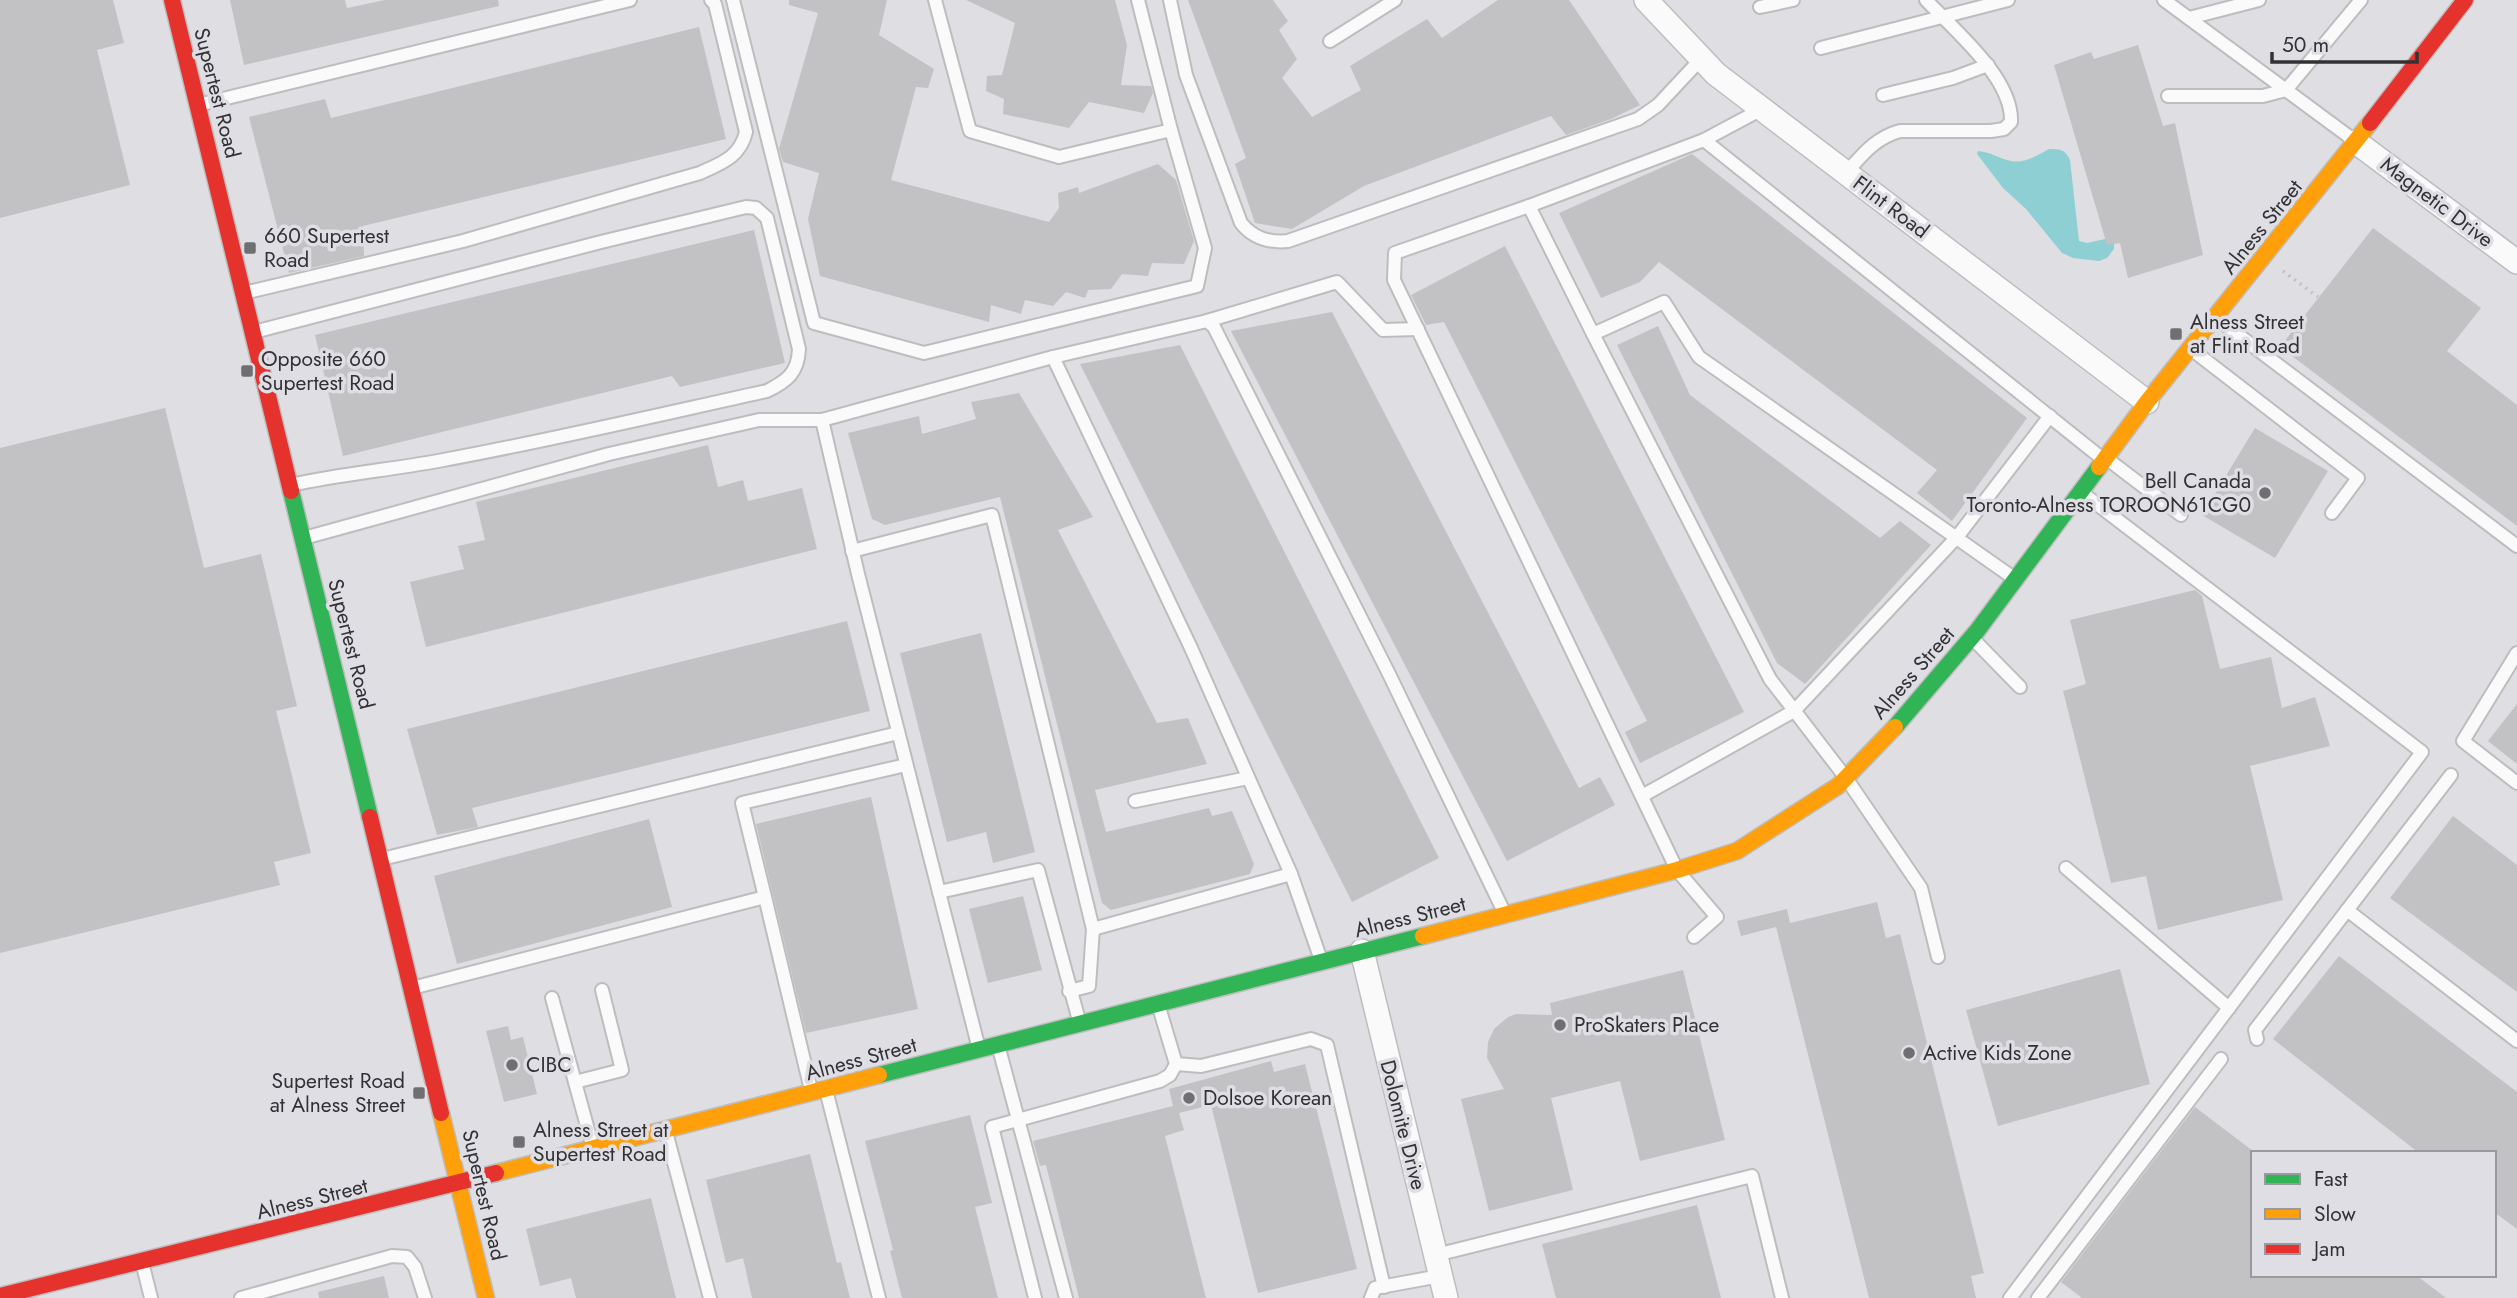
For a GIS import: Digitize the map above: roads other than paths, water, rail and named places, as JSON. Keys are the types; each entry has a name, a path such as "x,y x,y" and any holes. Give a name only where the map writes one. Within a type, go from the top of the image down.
{"street":[{"name":"Supertest Road","path":"172,0 486,1298"},
{"name":"Flint Road","path":"1646,0 1700,60 2147,402"},
{"name":"Alness Street","path":"0,1296 460,1184 1506,915 1677,870 1737,851 1838,786 1909,712 1972,638 2147,402 2356,142 2465,0"},
{"name":"Magnetic Drive","path":"2356,142 2517,262"},
{"name":"Dolomite Drive","path":"1362,951 1441,1277"}],"lane":[{"path":"198,105 630,0"},
{"path":"244,293 463,241 700,173 730,160 743,146 746,132 715,4 711,0"},
{"path":"733,0 814,323 924,353 1198,286 1205,248 1138,0"},
{"path":"935,0 970,131 1059,157 1171,130"},
{"path":"1170,0 1186,75 1241,223 1250,234 1275,242 1288,241 1638,119 1658,105 1700,60"},
{"path":"1329,41 1395,0"},
{"path":"1760,7 1793,0"},
{"path":"1846,173 1872,144 1892,133 2004,129 2011,122 2011,111 1988,65 1926,0"},
{"path":"1821,48 2008,0"},
{"path":"2189,18 2259,0"},
{"path":"2168,96 2263,96 2286,90 2361,0"},
{"path":"2170,3 2356,142"},
{"path":"1883,94 1953,78 1988,65"},
{"path":"1693,937 1717,917 1677,870 1394,281 1395,253 1704,140 1762,109"},
{"path":"1704,140 2050,416 2181,515"},
{"path":"1529,206 1770,679 1846,778 1921,888 1938,957"},
{"path":"253,332 746,207 756,208 767,218 799,349 794,373 783,383 766,391 438,461 341,474 290,485"},
{"path":"303,538 609,454 759,420 822,420 1053,357 1208,321 1337,282 1383,330 1418,330"},
{"path":"1593,334 1664,302 1699,357 2016,579"},
{"path":"2216,318 2517,546"},
{"path":"1208,321 1214,327 1389,674 1506,915"},
{"path":"2190,349 2358,478 2332,513"},
{"path":"1053,357 1191,648 1291,874 1321,962"},
{"path":"1642,796 1794,711 1956,537 2050,416"},
{"path":"822,420 852,551 979,1050"},
{"path":"2010,1298 2422,752 2081,492"},
{"path":"852,551 992,515 1093,929 1089,986 1069,991"},
{"path":"1972,638 2020,687"},
{"path":"2517,653 2463,741 2517,783"},
{"path":"381,859 898,733"},
{"path":"878,1298 765,897 742,803 906,765"},
{"path":"2257,1040 2255,1030 2451,775"},
{"path":"1135,801 1248,778"},
{"path":"2066,868 2229,1008"},
{"path":"939,892 1038,870 1080,1025"},
{"path":"1093,929 1291,874"},
{"path":"411,989 765,897"},
{"path":"2347,910 2517,1041"},
{"path":"575,1082 622,1070 602,989"},
{"path":"552,998 593,1148"},
{"path":"1035,1298 992,1127 1160,1081 1170,1074 1176,1064 1158,1004"},
{"path":"1176,1064 1201,1066 1311,1039 1327,1045 1384,1287"},
{"path":"998,1045 1066,1298"},
{"path":"2038,1298 2221,1059"},
{"path":"666,1129 709,1298"},
{"path":"1371,1298 1375,1288 1441,1277 1752,1176 1782,1298"},
{"path":"241,1298 392,1256 407,1257 415,1267 425,1298"},
{"path":"142,1262 151,1298"}],"water":[{"path":"2049,149 2062,150 2070,160 2079,241 2087,243 2114,237 2114,249 2107,258 2099,261 2073,258 2062,253 2026,209 2003,188 1977,154 1978,151 1983,152 2016,162"}],"place":[{"name":"660 Supertest Road","path":"250,248"},
{"name":"Alness Street at Flint Road","path":"2176,334"},
{"name":"Opposite 660 Supertest Road","path":"247,371"},
{"name":"Bell Canada Toronto-Alness TOROON61CG0","path":"2265,493"},
{"name":"ProSkaters Place","path":"1560,1025"},
{"name":"Active Kids Zone","path":"1909,1053"},
{"name":"CIBC","path":"512,1065"},
{"name":"Supertest Road at Alness Street","path":"419,1093"},
{"name":"Dolsoe Korean","path":"1189,1098"},
{"name":"Alness Street at Supertest Road","path":"519,1142"}]}
